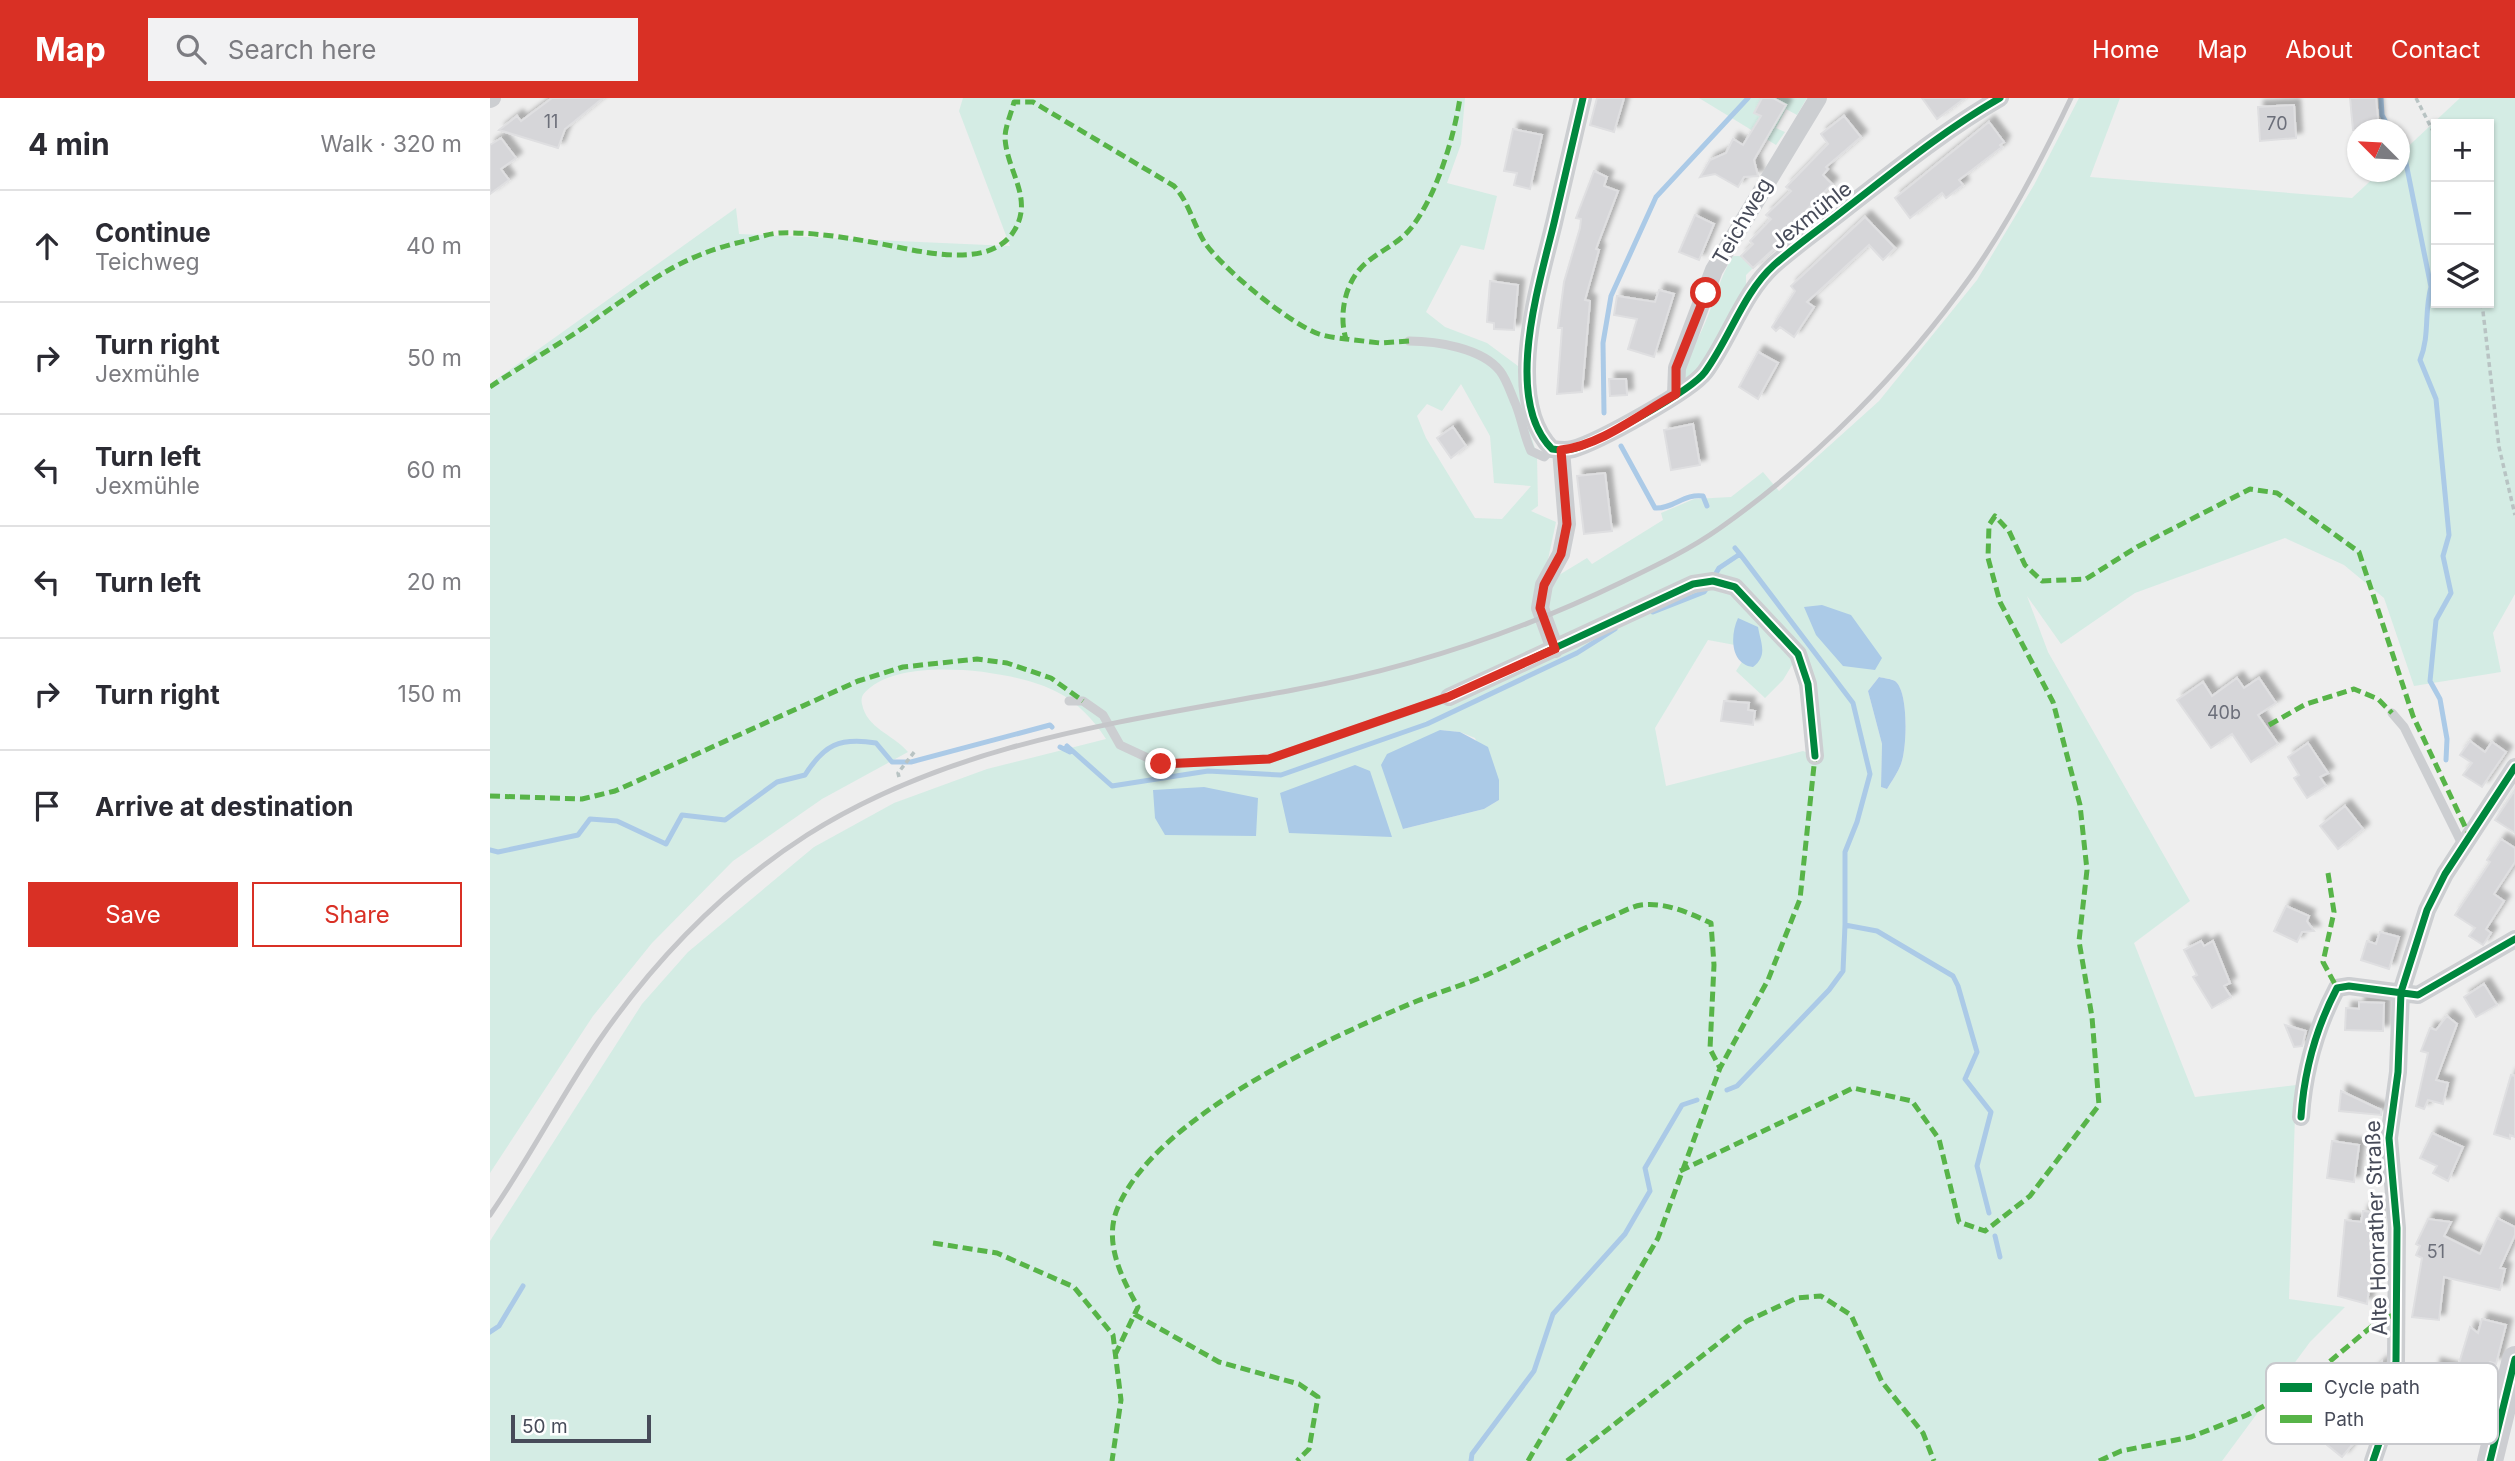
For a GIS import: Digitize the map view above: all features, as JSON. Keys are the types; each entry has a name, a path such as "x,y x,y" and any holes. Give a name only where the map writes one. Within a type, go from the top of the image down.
{"street":[{"path":"1555,649 1540,608 1544,585 1561,554 1567,524 1557,449 1537,430 1531,405 1528,370 1531,329 1583,98"},
{"name":"Jexmühle","path":"1557,449 1574,449 1606,433 1676,394 1703,375 1753,291 1772,267 1911,158 2000,98"},
{"name":"Teichweg","path":"1676,394 1676,368 1714,270 1817,99"},
{"path":"1448,697 1693,584 1713,580 1735,587 1798,654 1808,684 1815,756"},
{"name":"Alte Honrather Straße","path":"2396,1363 2396,1228 2389,1115 2398,1072 2401,992 2427,911 2463,846 2515,767"},
{"path":"2301,1117 2302,1089 2319,1028 2337,988 2349,986 2418,995 2515,939"},
{"path":"2498,1428 2515,1359"},
{"name":"Alte Honrather Straße","path":"2373,1461 2379,1444"},
{"path":"2490,1461 2494,1444"}],"lane":[{"path":"1409,341 1453,347 1494,364 1507,383 1531,451 1544,457 1557,449"},
{"path":"1069,701 1083,701 1103,715 1120,745 1161,764 1269,759 1448,697"},
{"path":"2392,713 2404,727 2463,846"}],"path":[{"path":"2416,98 2431,127"},
{"path":"2483,308 2499,447 2515,515"},
{"path":"898,775 915,751"}],"green space":[{"path":"963,98 1465,98 1461,144 1447,183 1497,196 1484,250 1461,245 1426,312 1445,327 1487,343 1518,366 1521,403 1537,455 1538,506 1531,511 1556,522 1546,569 1559,575 1587,558 1592,564 1663,520 1661,513 1694,499 1731,497 1763,472 1779,491 1879,401 1977,280 2034,185 2079,98 2120,98 2090,177 2352,198 2369,182 2410,182 2410,145 2431,125 2431,308 2494,308 2494,119 2438,119 2460,98 2515,98 2515,594 2493,633 2501,672 2414,686 2384,598 2344,565 2285,538 2135,593 2061,644 2027,596 2048,652 2190,901 2134,943 2195,1097 2296,1085 2289,1299 2345,1307 2310,1342 2294,1363 2266,1363 2266,1402 2222,1461 490,1461 490,1241 642,1004 688,952 814,847 894,803 987,769 1106,739 1090,718 1071,701 1039,684 1016,678 962,670 935,670 910,672 888,678 871,687 862,698 865,713 869,720 908,752 822,799 733,861 652,943 593,1016 490,1173 490,384 736,208 739,234 1010,246 959,111","holes":["1461,384 1490,436 1494,483 1531,486 1502,519 1475,518 1426,438 1417,416 1427,404 1442,411","1708,640 1751,648 1736,671 1765,698 1783,680 1798,655 1814,755 1803,751 1666,786 1655,728","1879,677 1895,681 1900,687 1905,708 1903,757 1887,789 1881,787 1882,744 1868,691","1440,730 1460,732 1475,738 1499,800 1484,809 1403,829"]},
{"path":"1699,98 1807,98 1797,115 1786,109 1776,128 1785,132 1776,145"},
{"path":"1733,256 1741,256 1753,268 1746,275 1746,292 1708,362 1686,378 1681,373"}],"water":[{"path":"1822,605 1851,615 1882,658 1875,670 1843,666 1816,635 1804,607"},
{"path":"1738,618 1758,627 1762,654 1753,667 1745,665 1736,655 1733,640"},
{"path":"1879,677 1895,681 1900,687 1905,708 1903,757 1887,789 1881,787 1882,744 1868,691"},
{"path":"1440,730 1460,732 1488,747 1499,780 1499,800 1484,809 1403,829 1381,765 1387,754"},
{"path":"1355,765 1370,771 1392,837 1289,833 1280,793"},
{"path":"1204,787 1258,798 1256,836 1165,835 1155,818 1153,790"}],"building":[{"path":"552,98 603,98 565,129 558,148 499,130 517,116 521,121"},
{"path":"1597,98 1624,98 1614,132 1590,125"},
{"path":"1762,98 1773,98 1786,105 1754,160 1758,176 1744,177 1738,187 1715,174 1700,177 1710,160 1726,153 1733,139 1743,145 1761,116 1754,113"},
{"path":"1922,98 1965,98 1937,119"},
{"path":"2350,98 2376,98 2378,119 2352,119"},
{"path":"2294,105 2296,138 2260,141 2258,107"},
{"path":"1844,116 1861,137 1826,167 1828,169 1823,175 1832,184 1797,220 1801,224 1753,268 1741,256 1753,244 1750,241 1771,219 1766,215 1791,191 1786,187 1828,144 1821,134"},
{"path":"1989,122 2004,142 2000,145 2002,147 1959,180 1963,185 1946,198 1942,193 1910,218 1895,198"},
{"path":"1513,129 1542,135 1530,189 1514,185 1517,173 1504,171"},
{"path":"501,138 516,158 501,169 509,180 490,194 490,145"},
{"path":"1594,171 1607,177 1604,186 1618,191 1596,249 1599,250 1585,300 1590,301 1582,392 1557,394 1562,328 1558,328 1564,282 1580,228 1581,219 1576,218"},
{"path":"1695,215 1714,224 1699,260 1679,252"},
{"path":"1865,217 1895,248 1883,260 1869,245 1807,302 1814,307 1794,337 1780,327 1776,331 1772,327 1795,291 1791,286"},
{"path":"1490,281 1518,285 1514,330 1494,329 1494,323 1487,322"},
{"path":"1659,290 1674,294 1654,357 1628,349 1637,319 1614,315 1617,296 1655,302"},
{"path":"1758,352 1778,363 1758,399 1739,387"},
{"path":"1609,379 1626,379 1627,395 1610,396"},
{"path":"1693,424 1700,465 1671,470 1664,430"},
{"path":"1453,427 1466,446 1451,458 1437,438"},
{"path":"1605,473 1612,531 1584,534 1577,476"},
{"path":"2237,678 2244,688 2259,678 2276,703 2258,715 2278,744 2251,762 2232,734 2211,748 2177,700 2203,682 2212,696"},
{"path":"1724,701 1749,703 1748,710 1755,711 1753,725 1721,721"},
{"path":"2470,741 2485,752 2492,742 2506,752 2482,787 2463,775 2472,763 2460,755"},
{"path":"2308,743 2328,773 2320,777 2326,786 2307,798 2294,778 2299,775 2288,757"},
{"path":"2515,790 2515,833 2495,820"},
{"path":"2345,806 2363,829 2338,849 2320,826"},
{"path":"2501,839 2515,848 2515,862 2494,894 2504,901 2486,929 2491,933 2483,945 2469,936 2475,928 2455,915 2490,862 2487,860"},
{"path":"2286,906 2309,916 2307,921 2314,931 2302,932 2297,942 2274,931"},
{"path":"2380,932 2399,937 2389,969 2361,960 2367,941 2376,944"},
{"path":"2201,941 2204,946 2213,941 2230,983 2224,986 2231,997 2212,1008 2193,977 2197,975 2184,950"},
{"path":"2484,984 2497,1005 2476,1017 2464,997"},
{"path":"2359,1002 2384,1003 2383,1031 2345,1030 2346,1008 2359,1009"},
{"path":"2447,1016 2457,1024 2436,1080 2448,1083 2443,1104 2428,1100 2424,1109 2416,1106 2428,1053 2421,1051 2430,1028 2436,1030"},
{"path":"2285,1025 2306,1031 2302,1046 2294,1047"},
{"path":"2511,1075 2515,1076 2515,1137 2510,1135 2510,1139 2494,1134"},
{"path":"2341,1091 2381,1110 2381,1115 2339,1111"},
{"path":"2432,1133 2463,1147 2448,1181 2433,1173 2437,1166 2420,1158"},
{"path":"2332,1141 2359,1145 2354,1182 2327,1178"},
{"path":"2363,1211 2379,1213 2367,1304 2338,1296 2345,1220 2361,1222"},
{"path":"2497,1218 2515,1227 2515,1235 2500,1268 2505,1269 2500,1290 2444,1277 2439,1320 2412,1317 2422,1258 2416,1255 2420,1246 2416,1244 2428,1219 2451,1222 2444,1236 2480,1254"},
{"path":"2482,1319 2506,1325 2496,1363 2459,1363 2470,1327 2478,1333"},
{"path":"2326,1444 2353,1444 2342,1457"}],"waterway":[{"path":"1604,413 1603,343 1611,296 1656,197 1748,98"},
{"path":"2381,98 2384,119"},
{"path":"2410,182 2431,287 2425,342 2420,360 2436,399 2449,535 2443,556 2451,593 2436,620 2430,681 2440,699 2447,739 2446,760"},
{"path":"1621,446 1655,508 1697,496 1703,496 1707,506"},
{"path":"1715,575 1719,568 1740,554 1735,548"},
{"path":"1740,554 1853,703 1870,774 1857,822 1845,852 1845,925 1877,931 1953,976 1977,1052 1965,1079 1991,1112 1977,1166 1989,1213"},
{"path":"1653,612 1704,592 1707,588"},
{"path":"1067,746 1112,786 1208,771 1281,775 1427,724 1577,653 1615,629"},
{"path":"490,850 498,852 578,835 590,819 617,821 666,844 682,815 725,820 777,782 805,775 819,756 842,743 876,743 892,762 911,762 1050,725 1052,727"},
{"path":"1060,747 1070,752"},
{"path":"1727,1090 1737,1086 1829,990 1843,971 1845,925"},
{"path":"1471,1461 1472,1454 1534,1371 1553,1314 1625,1234 1650,1191 1645,1168 1682,1105 1697,1100"},
{"path":"1995,1236 2000,1257"},
{"path":"490,1332 499,1326 523,1286"}],"railway":[{"path":"490,1215 598,1042 667,954 747,878 807,835 863,803 921,777 1042,739 1336,681 1461,647 1542,617 1622,582 1672,557 1720,528 1790,474 1823,444 1887,380 1945,311 1999,234 2037,167 2071,98"}],"marked path":[{"path":"1409,341 1380,343 1346,339 1344,302 1350,284 1360,269 1406,234 1420,215 1443,166 1460,98"},
{"path":"490,387 666,271 722,247 772,234 792,233 838,237 945,254 965,255 999,246 1012,234 1019,222 1021,210 1021,198 1005,138 1014,102 1033,102 1174,186 1205,243 1241,281 1275,308 1307,328 1322,335 1346,339"},
{"path":"1680,1171 1853,1088 1912,1101 1939,1139 1959,1222 1985,1231 2030,1196 2099,1105 2092,1017 2079,941 2087,870 2080,805 2053,702 2000,602 1988,558 1989,525 1995,516 2009,531 2025,565 2042,581 2086,579 2137,547 2250,489 2277,493 2359,552 2413,716 2469,835"},
{"path":"490,796 582,799 615,791 858,681 903,667 977,659 1007,663 1051,678 1083,701"},
{"path":"2269,725 2306,704 2354,689 2378,699 2392,713"},
{"path":"1528,1461 1658,1238 1720,1068 1768,980 1800,899 1815,756"},
{"path":"2328,873 2334,912 2323,962 2337,988"},
{"path":"1115,1355 1138,1307 1120,1271 1112,1233 1118,1207 1138,1174 1169,1142 1206,1112 1294,1058 1338,1036 1417,1001 1473,981 1628,909 1641,905 1659,905 1677,909 1711,923 1714,965 1710,1049 1720,1068"},
{"path":"933,1243 997,1253 1074,1287 1113,1335 1121,1400 1112,1461"},
{"path":"1567,1461 1747,1321 1797,1298 1821,1296 1851,1315 1882,1382 1923,1433 1934,1461"},
{"path":"2328,1363 2377,1322 2398,1313"},
{"path":"1134,1314 1219,1362 1299,1384 1318,1397 1309,1449 1297,1461"},
{"path":"2099,1461 2121,1451 2191,1437 2266,1405"}],"cycle path":[{"path":"1583,98 1534,307 1529,339 1529,401 1537,427 1552,449 1560,450 1573,449 1602,437 1664,403 1696,380 1714,359 1745,302 1774,265 1923,149 2000,98"},
{"path":"1449,697 1693,584 1713,581 1735,587 1798,654 1808,684 1815,756"},
{"path":"2396,1363 2397,1228 2389,1138 2398,1072 2401,992 2427,910 2445,874 2515,767"},
{"path":"2301,1117 2312,1051 2337,988 2349,986 2418,995 2515,939"},
{"path":"2498,1428 2515,1359"},
{"path":"2373,1461 2379,1444"},
{"path":"2490,1461 2494,1444"}],"route":[{"path":"1161,764 1269,759 1448,697 1555,649 1540,608 1544,585 1561,554 1567,524 1561,450 1574,449 1676,394 1676,368 1706,293"}]}
